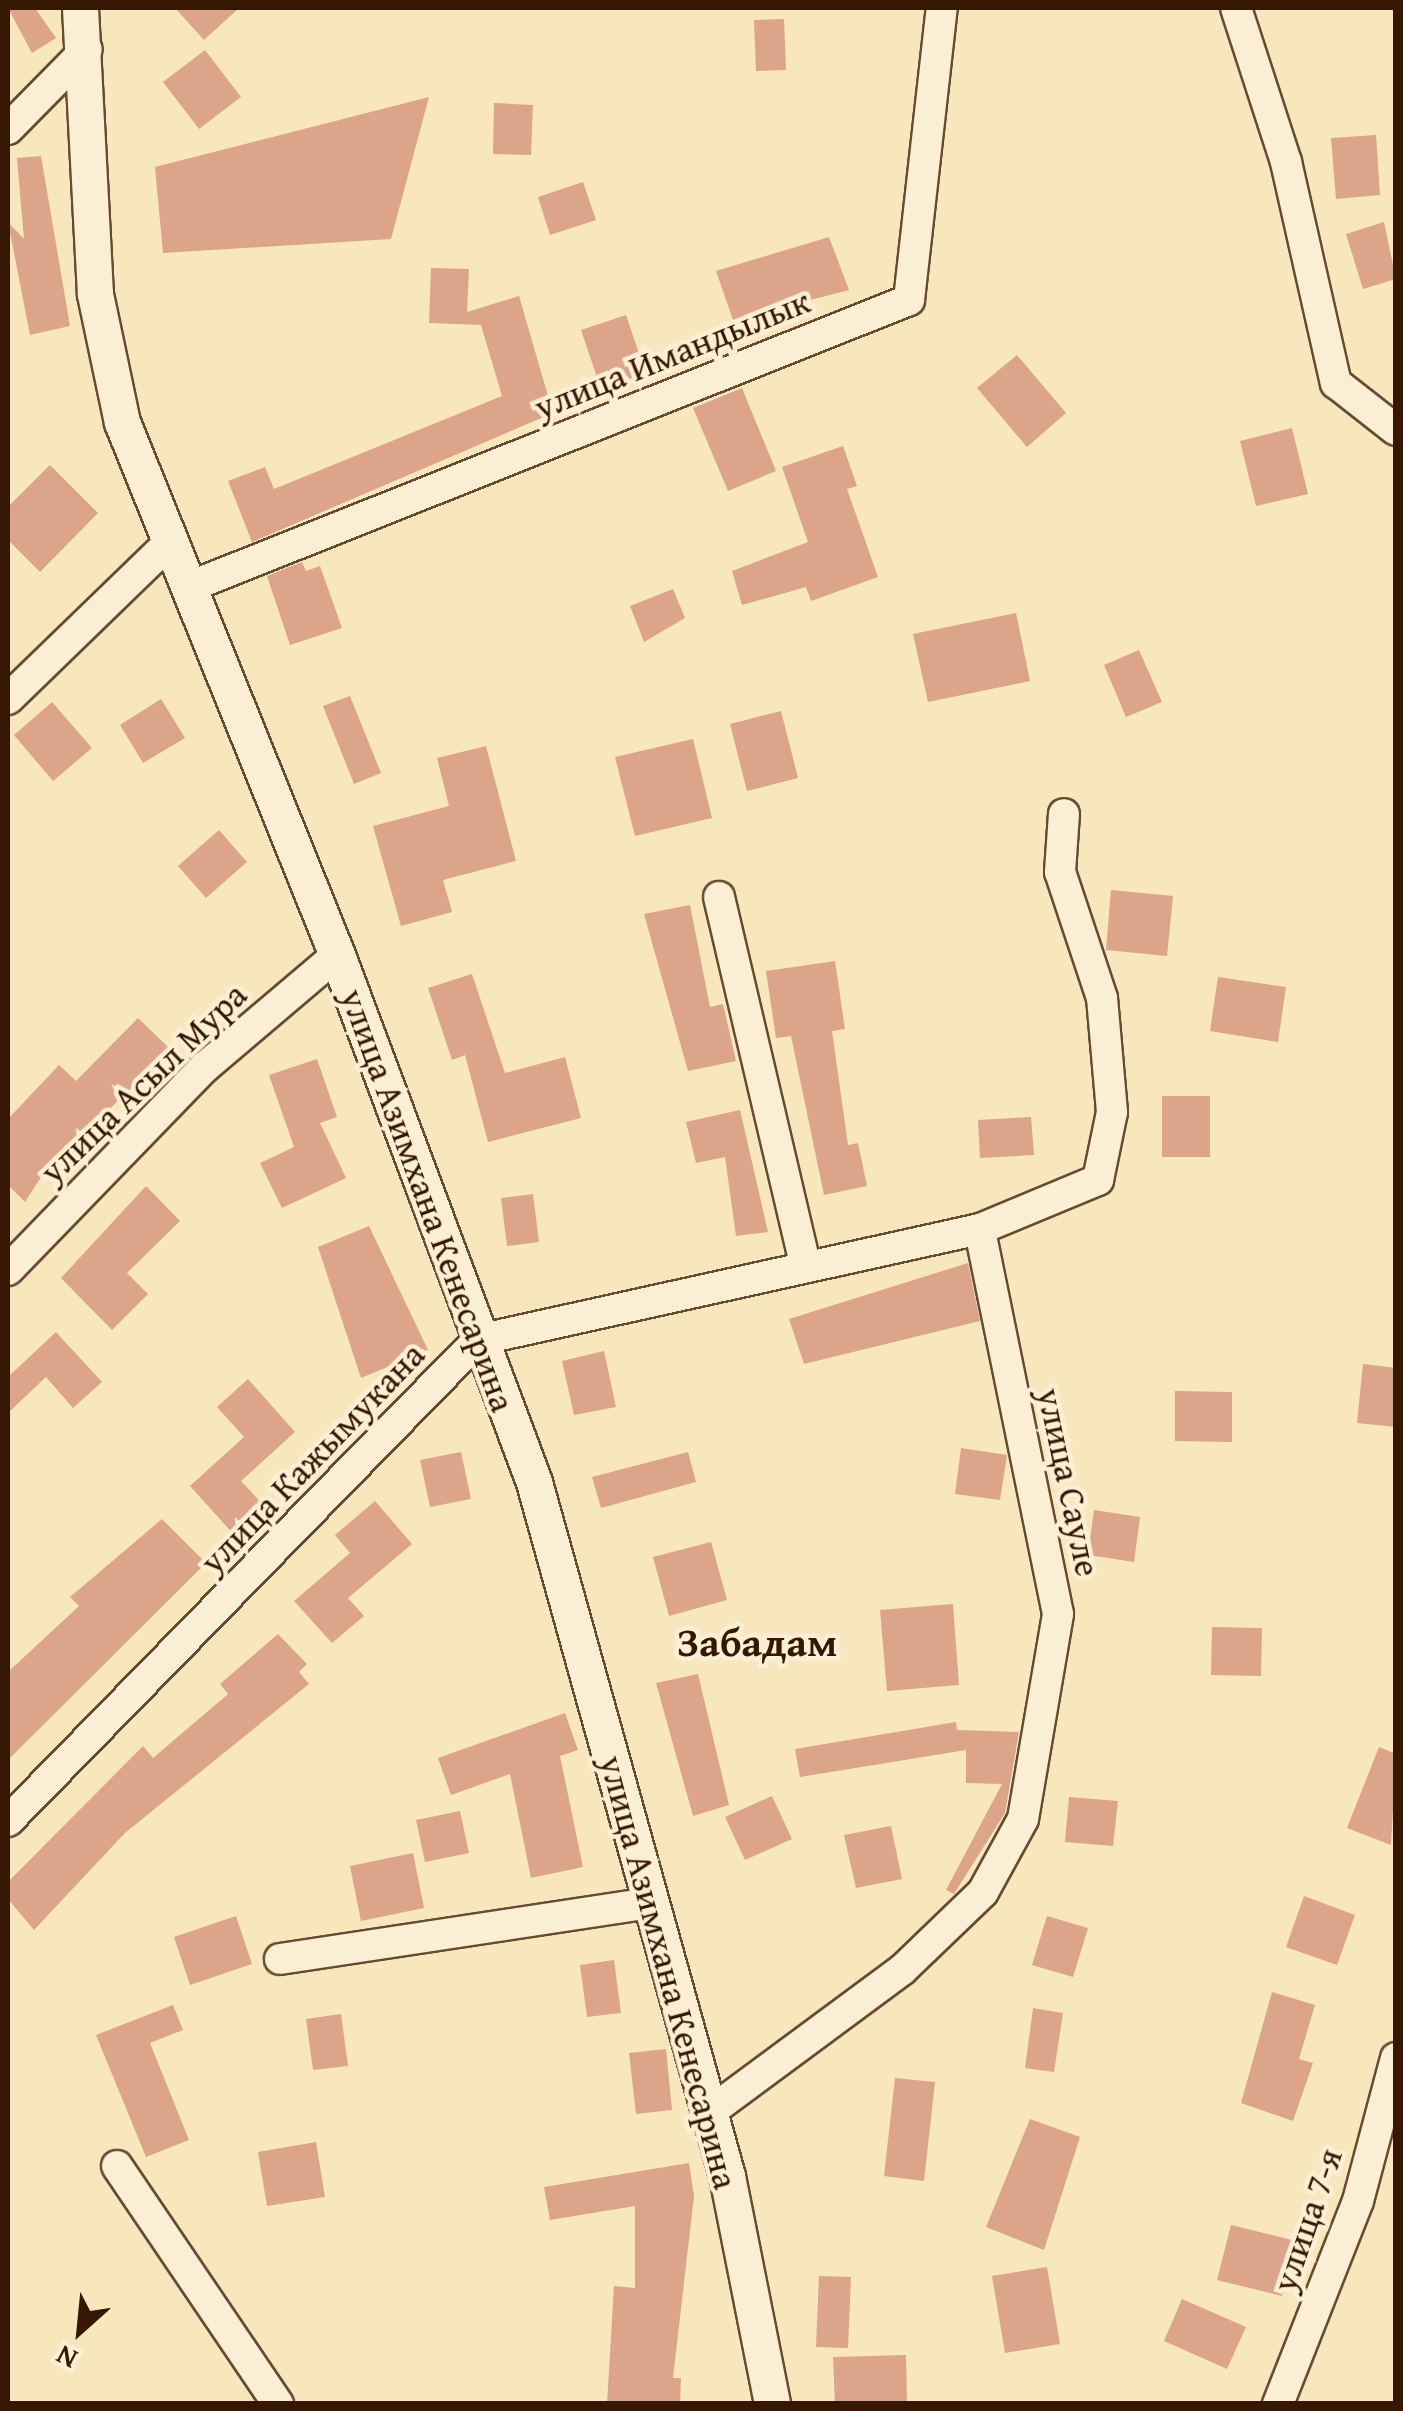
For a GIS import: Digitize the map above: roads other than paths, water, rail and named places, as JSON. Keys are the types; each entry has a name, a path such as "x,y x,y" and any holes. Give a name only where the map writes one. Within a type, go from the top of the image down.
{"street":[{"name":"улица Азимхана Кенесарина","path":"80,8 88,49 95,294 122,422 337,955 534,1482 710,2112 772,2404"},
{"name":"улица Имандылык","path":"189,587 909,300 942,8"},
{"path":"1236,8 1286,162 1336,383 1396,430"},
{"path":"8,129 88,49"},
{"path":"8,699 170,542"},
{"path":"980,1229 1098,1180 1106,1146 1110,1059 1102,998 1060,872 1064,814"},
{"path":"719,897 806,1267"},
{"name":"улица Асыл Мура","path":"8,1270 205,1067 337,955"},
{"name":"улица Кажымукана","path":"8,1821 478,1340 980,1229"},
{"name":"улица Сауле","path":"710,2112 902,1970 983,1892 1023,1819 1058,1614 980,1229"},
{"path":"280,1959 651,1903"},
{"name":"улица 7-я","path":"1278,2404 1358,2201 1396,2058"},
{"path":"116,2166 278,2404"}],"district":[{"name":"Забадам","path":"757,1642"}]}
